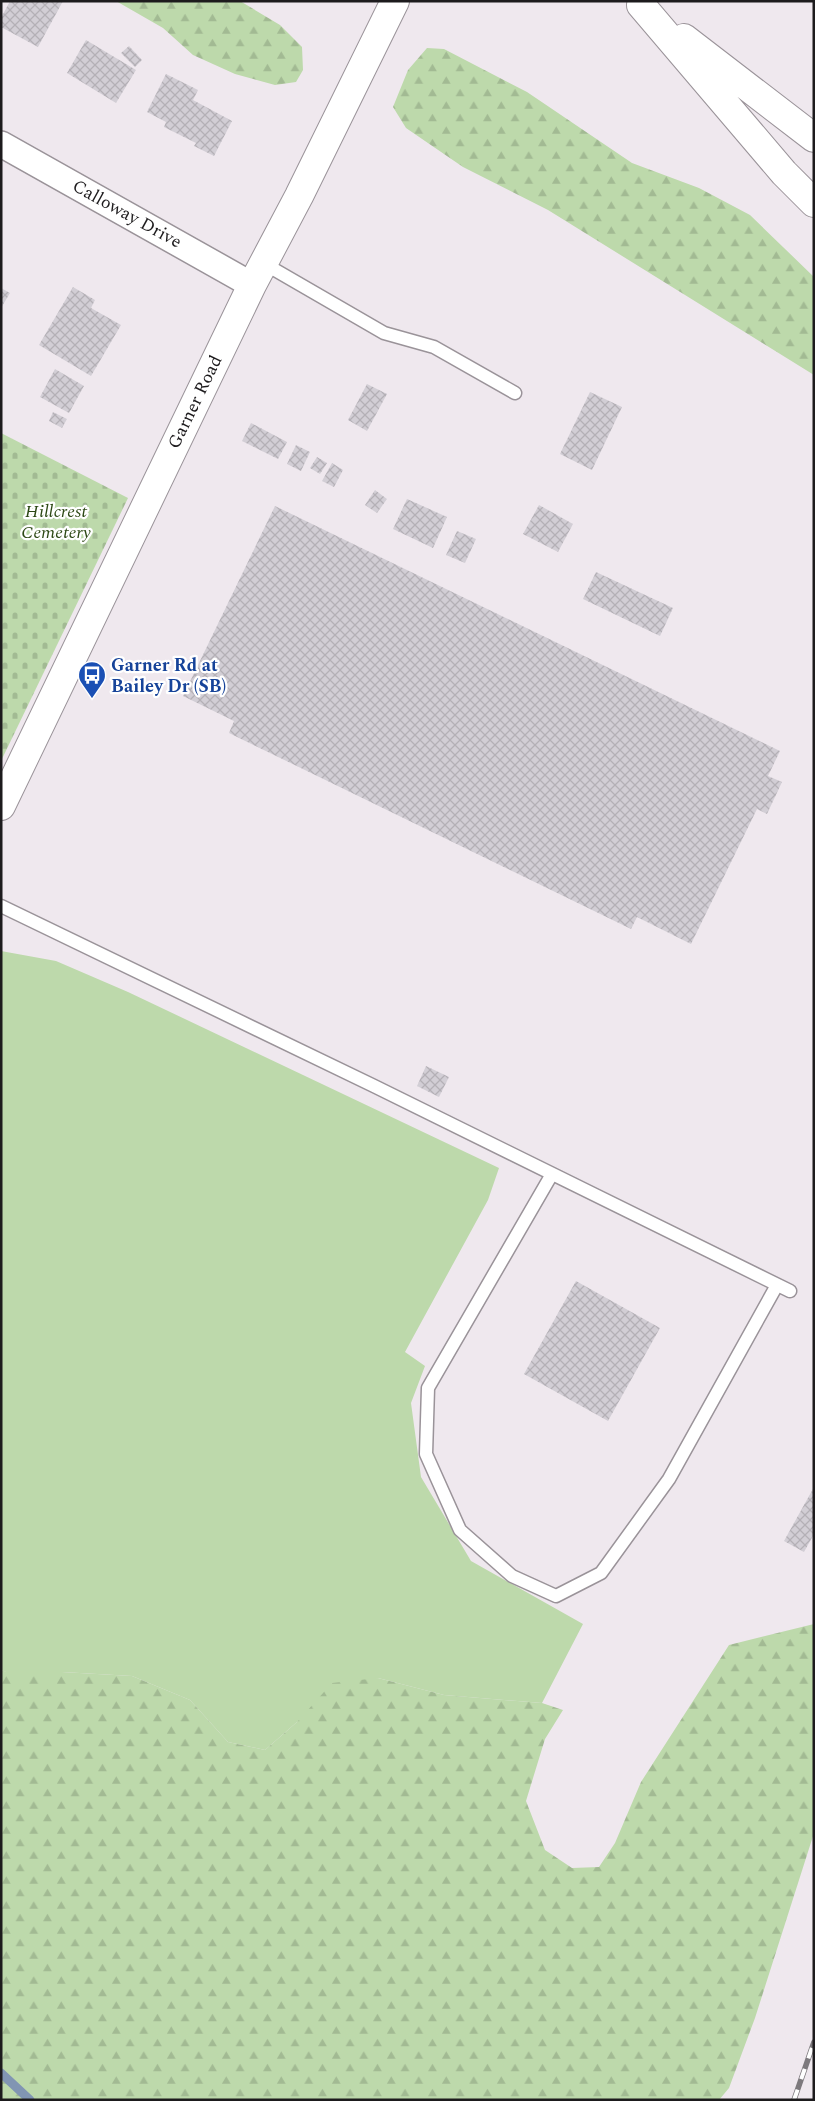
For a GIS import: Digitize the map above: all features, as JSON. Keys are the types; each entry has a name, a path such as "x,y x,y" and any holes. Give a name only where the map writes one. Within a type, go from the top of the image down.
{"main road":[{"name":"Garner Road","path":"1,806 258,274 299,196 395,1"},
{"path":"638,3 814,138"},
{"path":"638,3 784,173 814,203"}],"street":[{"name":"Calloway Drive","path":"1,144 258,274"}],"lane":[{"path":"258,274 384,333 434,347 515,393"},
{"path":"1,906 790,1291"},
{"path":"552,1174 428,1388 426,1454 460,1530 512,1576 556,1596 600,1574 669,1479 777,1285"}],"green space":[{"path":"116,1 240,1 280,25 302,47 303,70 296,82 275,85 235,74 193,55 163,28"},
{"path":"427,48 444,49 527,92 632,163 699,188 750,215 814,277 814,375 548,210 463,167 406,128 393,107 408,70"},
{"name":"Hillcrest Cemetery","path":"1,433 128,498 1,761"},
{"path":"1,951 56,961 128,992 499,1168 488,1200 405,1352 425,1366 411,1403 421,1477 471,1561 583,1624 542,1703 444,1695 378,1678 297,1722 265,1750 228,1742 190,1700 132,1676 62,1672 6,1672 1,1670"},
{"path":"814,1624 814,1833 755,2018 729,2088 719,2100 1,2100 1,1670 7,1672 62,1672 132,1676 190,1700 228,1742 265,1750 297,1722 332,1683 378,1678 444,1695 542,1703 563,1710 545,1739 526,1801 545,1850 572,1868 599,1867 615,1843 641,1782 729,1645"}],"building":[{"path":"10,1 63,1 38,47 1,27 1,18"},
{"path":"86,40 136,70 116,103 67,73"},
{"path":"129,46 142,60 135,67 121,53"},
{"path":"166,74 198,90 193,100 232,121 214,156 194,146 196,143 164,127 166,122 147,112"},
{"path":"73,287 95,300 91,308 121,325 91,376 39,345"},
{"path":"1,288 10,293 1,308"},
{"path":"55,369 84,386 69,413 40,397"},
{"path":"367,384 387,394 367,431 348,420"},
{"path":"590,392 622,407 592,470 560,454"},
{"path":"53,412 67,419 62,428 49,421"},
{"path":"251,423 287,442 278,459 242,441"},
{"path":"296,445 310,452 301,471 287,464"},
{"path":"317,457 327,463 320,474 310,468"},
{"path":"332,463 343,470 334,487 322,481"},
{"path":"375,490 387,499 377,513 365,505"},
{"path":"407,499 447,517 433,548 393,529"},
{"path":"539,505 573,524 558,552 523,534"},
{"path":"275,506 780,751 768,776 782,782 767,814 757,809 691,944 637,917 631,929 229,733 234,721 183,696"},
{"path":"457,531 476,539 465,563 446,555"},
{"path":"596,572 673,608 660,636 583,599"},
{"path":"426,1066 449,1077 439,1097 417,1086"},
{"path":"576,1281 660,1328 608,1421 524,1374"},
{"path":"814,1487 814,1534 804,1552 784,1541"}],"waterway":[{"path":"1,2073 30,2100"}],"railway":[{"path":"794,2100 814,2042"}],"place":[{"name":"Garner Rd at Bailey Dr (SB)","path":"92,699"}]}
